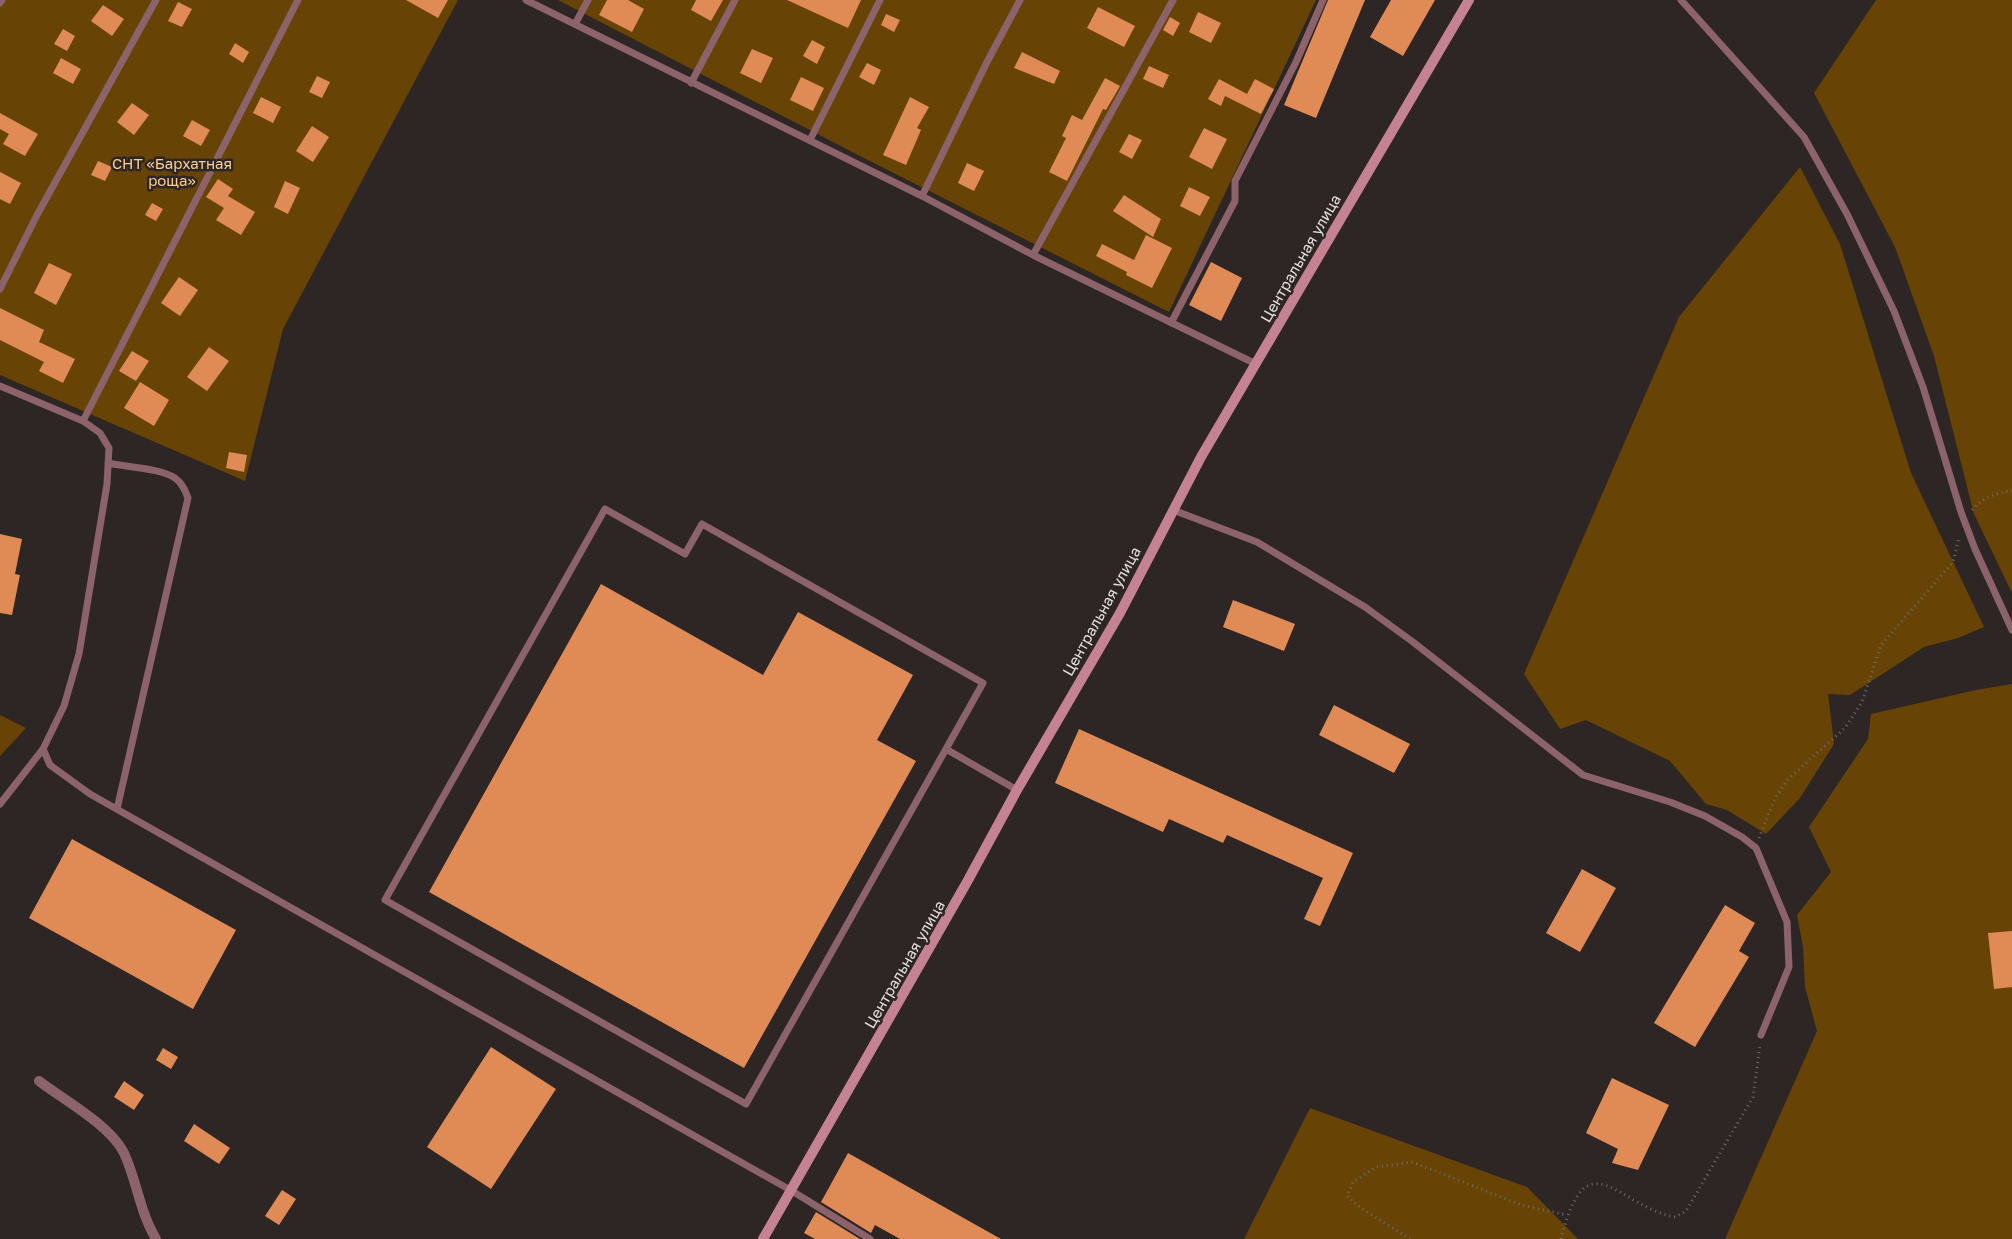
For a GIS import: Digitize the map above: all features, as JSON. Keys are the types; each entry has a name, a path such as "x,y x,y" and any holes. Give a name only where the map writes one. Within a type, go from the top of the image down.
{"main road":[{"name":"Центральная улица","path":"763,1239 963,891 1017,790 1120,613 1201,457 1469,0"}],"street":[{"path":"39,1082 115,1139 124,1153 148,1226 156,1239"}],"lane":[{"path":"0,289 37,215 156,0"},
{"path":"83,421 298,0"},
{"path":"526,0 922,196 1033,255 1256,364"},
{"path":"576,24 588,0"},
{"path":"691,83 735,0"},
{"path":"810,140 880,0"},
{"path":"922,196 987,62 1020,0"},
{"path":"1033,255 1173,0"},
{"path":"1171,323 1236,200 1235,181 1296,62 1323,0"},
{"path":"1681,0 1804,137 1847,214 1897,320 1923,388 1961,512 1975,549 2012,630"},
{"path":"0,386 83,421 100,433 109,448 79,654 64,706 43,749 0,804"},
{"path":"108,463 161,473 175,478 184,488 188,498 117,810"},
{"path":"605,509 685,554 702,524 983,683 946,748 746,1104 385,900 605,509"},
{"path":"1173,510 1257,542 1365,607 1584,775 1670,802 1705,816 1756,848 1787,922 1789,967 1761,1035"},
{"path":"946,748 1017,790"},
{"path":"43,749 50,765 90,794 117,810 792,1191 870,1239"}],"path":[{"path":"1756,848 1764,824 1788,779 1845,728 1862,702 1881,645 1953,562"},
{"path":"1561,1239 1567,1215 1579,1192 1592,1183 1609,1184 1661,1215 1676,1217 1686,1211 1753,1097 1761,1035"},
{"path":"1410,1239 1361,1208 1347,1196 1353,1182 1376,1167 1413,1162 1522,1205 1567,1215"}],"green space":[{"name":"СНТ «Бархатная роща»","path":"0,0 458,0 283,329 245,481 0,375"},
{"path":"558,0 1316,0 1169,312 862,157"},
{"path":"1876,0 2012,0 2012,593 1974,514 1934,356 1895,247 1814,93"},
{"path":"1800,167 1840,244 1911,473 1984,627 1958,638 1924,647 1850,695 1828,694 1834,744 1800,798 1766,834 1727,810 1706,804 1670,761 1586,720 1560,729 1524,674 1679,317"},
{"path":"2012,684 2012,1239 1725,1239 1817,1031 1805,987 1803,947 1797,915 1831,872 1809,827 1868,739 1871,714 1976,690"},
{"path":"0,715 26,728 0,756"},
{"path":"1310,1108 1527,1187 1578,1239 1244,1239"}],"building":[{"path":"406,0 448,0 438,18"},
{"path":"607,0 628,0 644,9 632,32 599,15"},
{"path":"696,0 723,0 711,21 691,10"},
{"path":"787,0 861,0 848,28"},
{"path":"1328,0 1365,0 1316,118 1284,105"},
{"path":"1391,0 1435,0 1403,56 1370,37"},
{"path":"178,2 192,9 182,27 168,21"},
{"path":"103,5 124,19 112,36 91,21"},
{"path":"1098,7 1135,26 1124,47 1087,28"},
{"path":"1198,12 1221,23 1211,43 1189,32"},
{"path":"886,14 900,20 894,32 881,25"},
{"path":"1170,17 1180,23 1173,36 1163,30"},
{"path":"63,29 75,36 67,51 54,44"},
{"path":"812,40 825,47 817,64 803,56"},
{"path":"235,43 249,52 243,63 229,54"},
{"path":"752,49 773,58 761,83 740,73"},
{"path":"1022,52 1060,71 1054,84 1014,68"},
{"path":"61,58 81,69 73,84 53,73"},
{"path":"867,63 881,70 874,85 859,77"},
{"path":"1149,66 1169,75 1163,88 1143,79"},
{"path":"317,76 330,82 322,98 309,92"},
{"path":"801,77 824,88 813,111 790,100"},
{"path":"1105,78 1120,86 1106,110 1103,109 1067,181 1049,172 1066,138 1062,136 1072,115 1082,120"},
{"path":"1219,79 1247,94 1255,79 1274,89 1261,114 1225,96 1221,106 1208,99"},
{"path":"261,97 281,107 273,123 253,113"},
{"path":"910,97 929,107 917,128 921,130 906,165 883,155"},
{"path":"132,103 149,115 134,135 117,122"},
{"path":"0,113 38,134 25,156 3,144 9,134 0,129"},
{"path":"192,120 210,130 201,146 183,136"},
{"path":"312,126 329,137 313,162 296,151"},
{"path":"1204,128 1227,139 1212,169 1189,157"},
{"path":"1129,134 1142,140 1132,159 1119,152"},
{"path":"98,161 112,167 105,181 91,175"},
{"path":"967,163 984,171 974,191 958,183"},
{"path":"0,172 21,183 10,204 0,199"},
{"path":"218,179 233,189 228,196 255,212 241,235 216,220 224,208 206,197"},
{"path":"285,181 300,188 288,214 274,207"},
{"path":"1189,187 1210,197 1200,216 1180,206"},
{"path":"1124,195 1161,219 1153,237 1113,211"},
{"path":"152,203 163,209 156,221 145,215"},
{"path":"1146,235 1172,248 1152,288 1126,275 1127,272 1096,256 1102,244 1134,260"},
{"path":"1211,262 1242,278 1221,321 1189,305"},
{"path":"49,263 72,274 56,305 34,293"},
{"path":"179,277 198,290 180,316 161,303"},
{"path":"0,308 44,330 39,342 75,359 63,383 39,371 44,362 0,340"},
{"path":"209,347 229,361 207,391 187,377"},
{"path":"132,351 149,361 136,381 119,371"},
{"path":"140,382 169,400 154,426 124,408"},
{"path":"229,452 247,455 244,472 226,468"},
{"path":"0,534 22,539 15,574 20,575 12,615 0,613"},
{"path":"601,584 763,675 798,612 913,675 877,740 916,761 744,1068 429,892"},
{"path":"1233,600 1295,624 1284,651 1223,627"},
{"path":"1334,705 1410,744 1394,773 1319,735"},
{"path":"1079,729 1353,853 1320,926 1304,919 1323,878 1227,835 1223,843 1169,819 1163,832 1055,783"},
{"path":"72,839 236,930 193,1009 29,918"},
{"path":"1582,869 1616,888 1580,952 1546,933"},
{"path":"1725,905 1755,923 1739,951 1749,957 1695,1047 1654,1023"},
{"path":"2012,931 2012,987 1994,989 1988,933"},
{"path":"491,1047 556,1089 491,1189 427,1147"},
{"path":"163,1048 178,1057 171,1069 156,1060"},
{"path":"1612,1078 1669,1105 1638,1170 1612,1163 1618,1149 1586,1133"},
{"path":"124,1081 144,1095 134,1110 114,1097"},
{"path":"194,1124 230,1148 219,1164 184,1141"},
{"path":"848,1153 1001,1239 900,1239 875,1225 871,1233 821,1202"},
{"path":"282,1190 296,1199 279,1225 265,1216"},
{"path":"816,1212 860,1239 815,1239 804,1233"}]}
